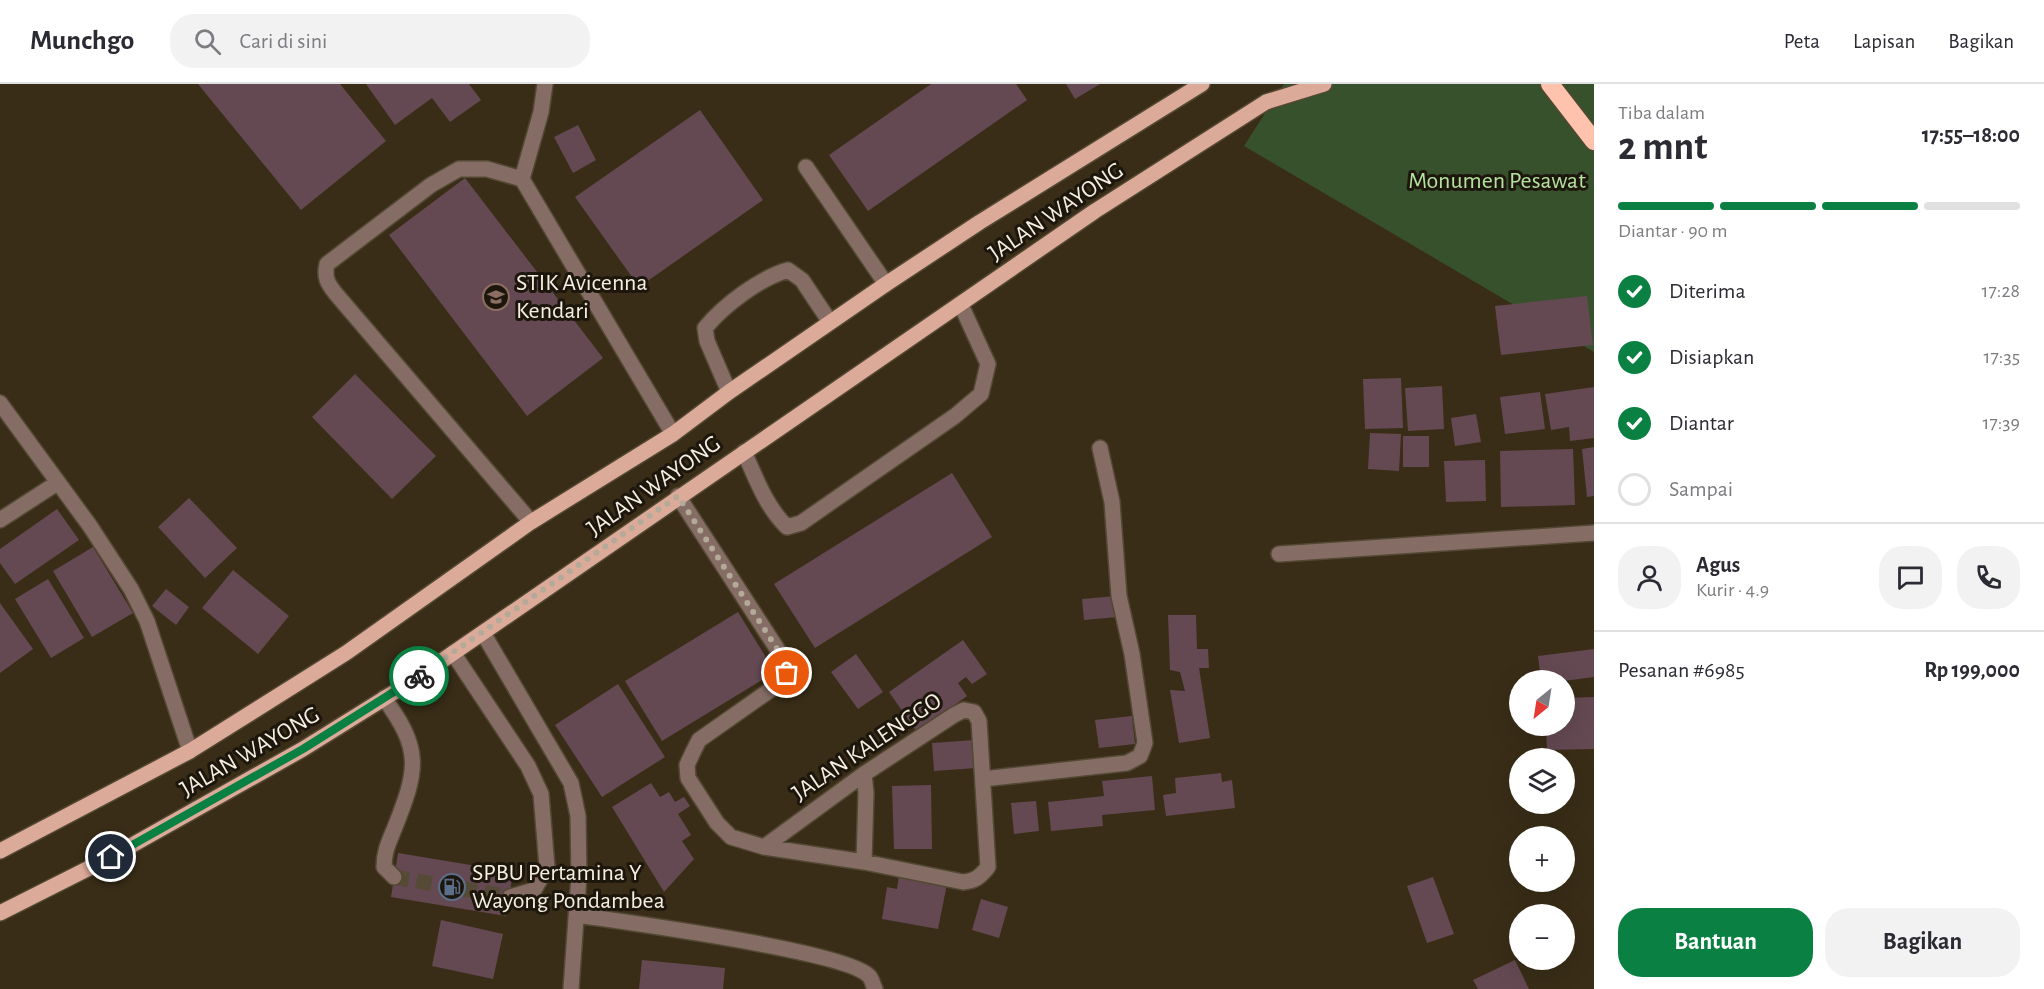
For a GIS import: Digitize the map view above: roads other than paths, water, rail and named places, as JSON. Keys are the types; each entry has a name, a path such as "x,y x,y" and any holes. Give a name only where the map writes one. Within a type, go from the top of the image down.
{"highway":[{"path":"1550,84 1594,141"}],"main road":[{"name":"JALAN WAYONG","path":"0,851 190,751 346,653 531,522 673,434 729,392 886,284 980,222 1202,84"},
{"name":"JALAN WAYONG","path":"0,913 122,851 303,749 483,633 678,496 961,305 1095,211 1266,102 1324,84"}],"street":[{"path":"522,180 541,112 544,84"},
{"path":"806,167 886,284"},
{"path":"531,522 328,284 325,273 327,264 431,185 459,169 487,169 522,180 673,434"},
{"path":"729,392 707,341 705,328 718,312 774,274 788,270 802,280 830,322"},
{"path":"744,452 763,494 779,519 787,526 801,523 955,416 981,394 988,364 961,305"},
{"path":"0,403 90,526 131,589 147,621 190,751"},
{"path":"983,778 1127,762 1140,756 1145,743 1134,664 1119,596 1112,502 1100,448"},
{"path":"0,520 57,483"},
{"name":"JALAN KALENGGO","path":"678,496 785,661 787,673 783,681 699,740 687,765 687,778 717,822 731,837 764,847 864,862 963,882 972,881 980,877 988,867 979,721 974,712 964,710 864,774 764,847"},
{"path":"1279,554 1594,533"},
{"path":"483,633 571,783 578,816 577,915 571,989"},
{"path":"453,653 528,766 541,794 547,867 534,890 510,897"},
{"path":"384,698 403,723 412,746 413,770 384,852 384,867 394,877"},
{"path":"864,774 866,802 864,862"},
{"path":"577,915 808,953 854,968 870,976 875,989"}],"tunnel":[{"path":"394,877 510,897"}],"place":[{"name":"STIK Avicenna Kendari","path":"496,297"},
{"name":"SPBU Pertamina Y Wayong Pondambea","path":"452,887"}],"park label":[{"name":"Monumen Pesawat","path":"1497,181"}]}
